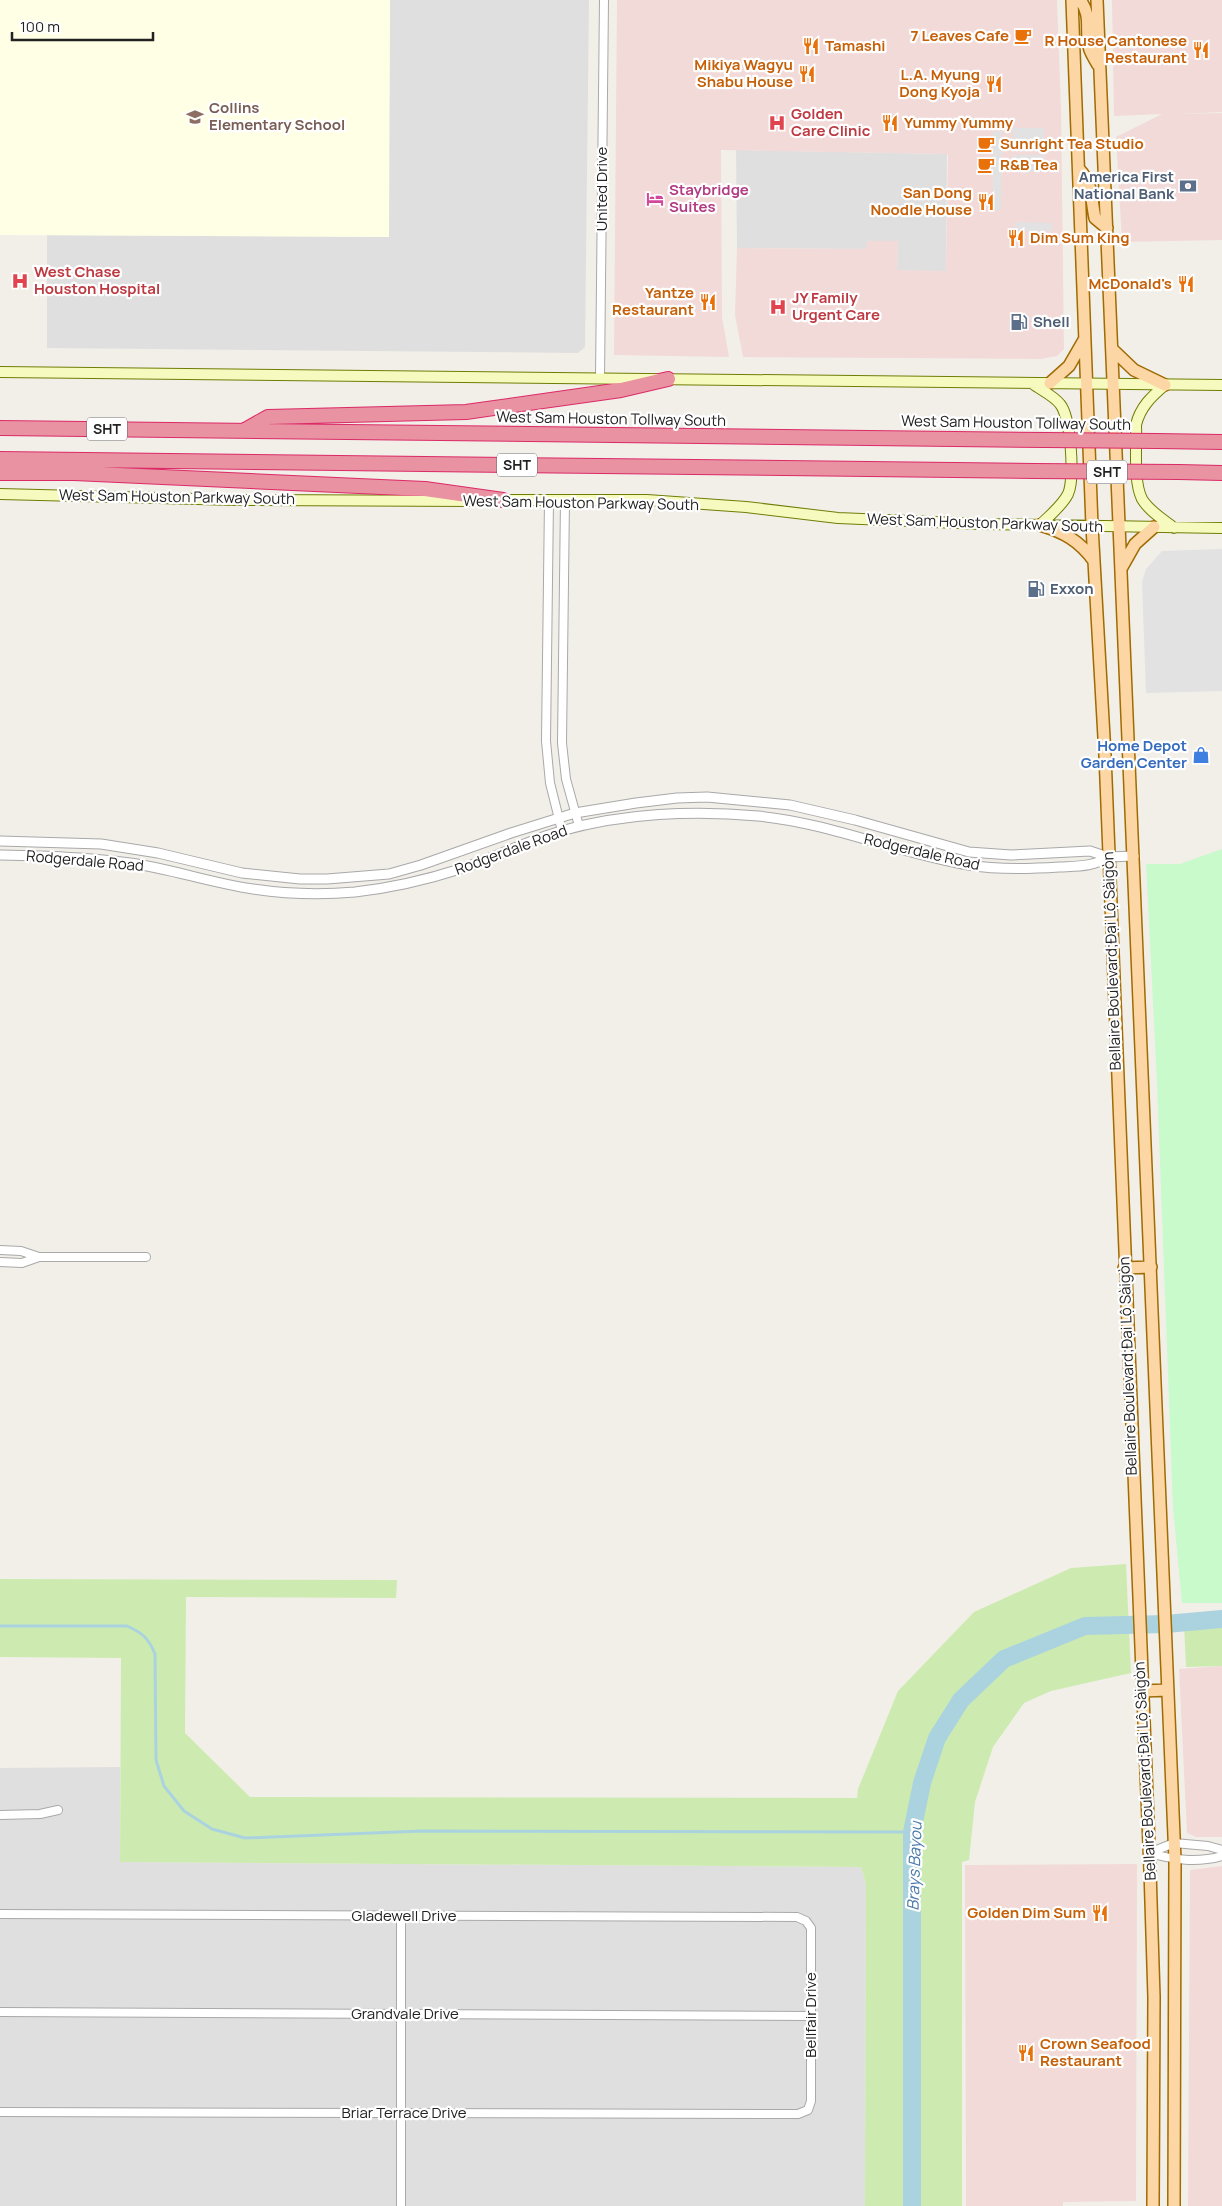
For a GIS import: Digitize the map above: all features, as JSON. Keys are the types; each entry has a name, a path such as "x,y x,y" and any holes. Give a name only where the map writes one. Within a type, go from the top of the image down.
{"highway":[{"path":"244,431 268,417 466,412 621,390 668,379"},
{"name":"West Sam Houston Tollway South","path":"0,428 1222,442"},
{"name":"SHT","path":"0,460 1222,473"},
{"path":"0,473 74,473 416,488 503,500"}],"main road":[{"name":"Bellaire Boulevard;Đại Lộ Sàigòn","path":"1072,0 1092,526 1104,742 1149,1853 1154,1997 1153,2206"},
{"path":"1080,0 1085,6 1088,16 1090,49 1100,68"},
{"name":"Bellaire Boulevard;Đại Lộ Sàigòn","path":"1096,0 1134,856 1175,1860 1174,2206"},
{"path":"1079,169 1087,178 1092,194 1095,218 1106,228"},
{"path":"1050,383 1069,366 1085,338"},
{"path":"1112,349 1134,370 1165,384"},
{"path":"0,372 1222,385"},
{"path":"1032,383 1060,404 1068,419 1070,434 1071,482 1068,494 1040,525 1069,536 1082,545 1094,561"},
{"path":"1165,384 1144,406 1138,416 1136,425 1138,480 1142,498 1146,504 1174,528"},
{"name":"West Sam Houston Parkway South","path":"0,494 247,500 441,502 647,500 746,506 863,519 1040,525 1222,528"},
{"path":"1121,568 1134,544 1154,527"},
{"path":"1124,1268 1151,1267"},
{"path":"1142,1691 1168,1690"}],"street":[{"name":"United Drive","path":"600,378 604,0"},
{"path":"549,500 546,756 562,831"},
{"path":"565,500 562,754 566,779 579,826"},
{"path":"546,670 563,670"},
{"name":"Rodgerdale Road","path":"0,840 101,844 191,860 242,873 300,879 354,877 388,874 421,865 558,817 575,813 677,798 732,798 790,804 855,820 942,846 987,854 1011,855 1090,851 1108,857 1134,856"},
{"path":"788,820 790,804"},
{"name":"Rodgerdale Road","path":"0,855 132,863 250,889 300,894 354,892 411,882 460,869 532,840 579,826 624,819 676,815 729,814 788,820 849,834 939,859 985,868 1031,869 1097,865 1108,857"},
{"path":"939,859 942,846"},
{"path":"132,863 133,849"},
{"path":"354,877 354,892"},
{"path":"300,879 300,894"},
{"path":"0,1250 21,1251 39,1257 146,1257"},
{"path":"0,1262 22,1263 39,1257"},
{"path":"0,1814 40,1814 58,1810"},
{"path":"1149,1853 1174,1844 1208,1846 1222,1850"},
{"path":"1149,1853 1175,1860 1207,1860 1222,1856"},
{"name":"Gladewell Drive","path":"0,1914 798,1917 806,1920"},
{"path":"401,2206 402,1916"},
{"name":"Bellfair Drive","path":"806,1920 810,1928 811,2016 811,2100 808,2110"},
{"name":"Grandvale Drive","path":"0,2012 811,2016"},
{"name":"Briar Terrace Drive","path":"0,2112 798,2114 808,2110"}],"shaded area":[{"name":"Collins Elementary School","path":"0,0 390,0 389,237 0,235"},
{"path":"390,0 589,0 585,347 578,353 47,348 47,235 388,237"},
{"path":"617,0 1057,0 1061,109 1064,349 1057,356 1041,359 743,357 735,315 737,248 866,249 867,241 898,241 897,270 946,271 948,154 721,150 722,317 729,357 614,355"},
{"path":"1112,0 1222,0 1222,112 1181,114 1222,113 1222,240 1122,242 1116,137 1162,114 1114,116"},
{"path":"1013,128 1044,128 1044,145 1013,145"},
{"path":"993,131 1002,131 1001,210 993,210"},
{"path":"736,150 947,154 946,272 897,270 898,241 866,249 737,248"},
{"path":"1013,155 1044,155 1043,172 1013,172"},
{"path":"1015,222 1052,223 1052,231 1015,231"},
{"path":"1222,549 1222,691 1146,693 1142,582 1146,569 1162,551"},
{"path":"1222,1666 1222,1837 1196,1837 1187,1833 1179,1669"},
{"path":"120,1767 120,1862 861,1867 866,1885 865,2206 0,2206 0,1768"},
{"path":"1137,1864 1136,2201 1063,2202 1063,2206 966,2206 965,1865"},
{"path":"1222,1866 1222,2206 1188,2206 1190,1870"}],"green space":[{"path":"1222,849 1222,1603 1182,1603 1173,1508 1157,1082 1146,864 1180,864"},
{"path":"1126,1564 1131,1673 1051,1691 1024,1703 993,1747 975,1802 969,1860 962,1862 962,2206 865,2206 866,1885 861,1867 120,1862 121,1658 0,1657 0,1579 397,1580 396,1598 186,1597 185,1733 250,1797 857,1798 858,1789 898,1691 974,1612 1071,1568"},
{"path":"1222,1621 1222,1666 1186,1667 1184,1623 1206,1624"}],"waterway":[{"name":"Brays Bayou","path":"912,2206 912,1832 922,1783 937,1738 961,1700 1004,1659 1085,1626 1166,1624 1222,1619"},
{"path":"0,1626 127,1626 148,1640 155,1654 156,1760 164,1786 184,1811 212,1829 245,1838 422,1831 912,1832"}],"place":[{"name":"7 Leaves Cafe","path":"1023,36"},
{"name":"Tamashi","path":"811,46"},
{"name":"R House Cantonese Restaurant","path":"1201,50"},
{"name":"Mikiya Wagyu Shabu House","path":"807,74"},
{"name":"L.A. Myung Dong Kyoja","path":"994,84"},
{"name":"Collins Elementary School","path":"195,117"},
{"name":"Golden Care Clinic","path":"777,123"},
{"name":"Yummy Yummy","path":"890,123"},
{"name":"Sunright Tea Studio","path":"986,144"},
{"name":"R&B Tea","path":"986,165"},
{"name":"America First National Bank","path":"1188,186"},
{"name":"Staybridge Suites","path":"655,199"},
{"name":"San Dong Noodle House","path":"986,202"},
{"name":"Dim Sum King","path":"1016,238"},
{"name":"West Chase Houston Hospital","path":"20,281"},
{"name":"McDonald's","path":"1186,284"},
{"name":"Yantze Restaurant","path":"708,302"},
{"name":"JY Family Urgent Care","path":"778,307"},
{"name":"Shell","path":"1019,322"},
{"name":"Exxon","path":"1036,589"},
{"name":"Home Depot Garden Center","path":"1201,755"},
{"name":"Golden Dim Sum","path":"1100,1913"},
{"name":"Crown Seafood Restaurant","path":"1026,2053"}]}
